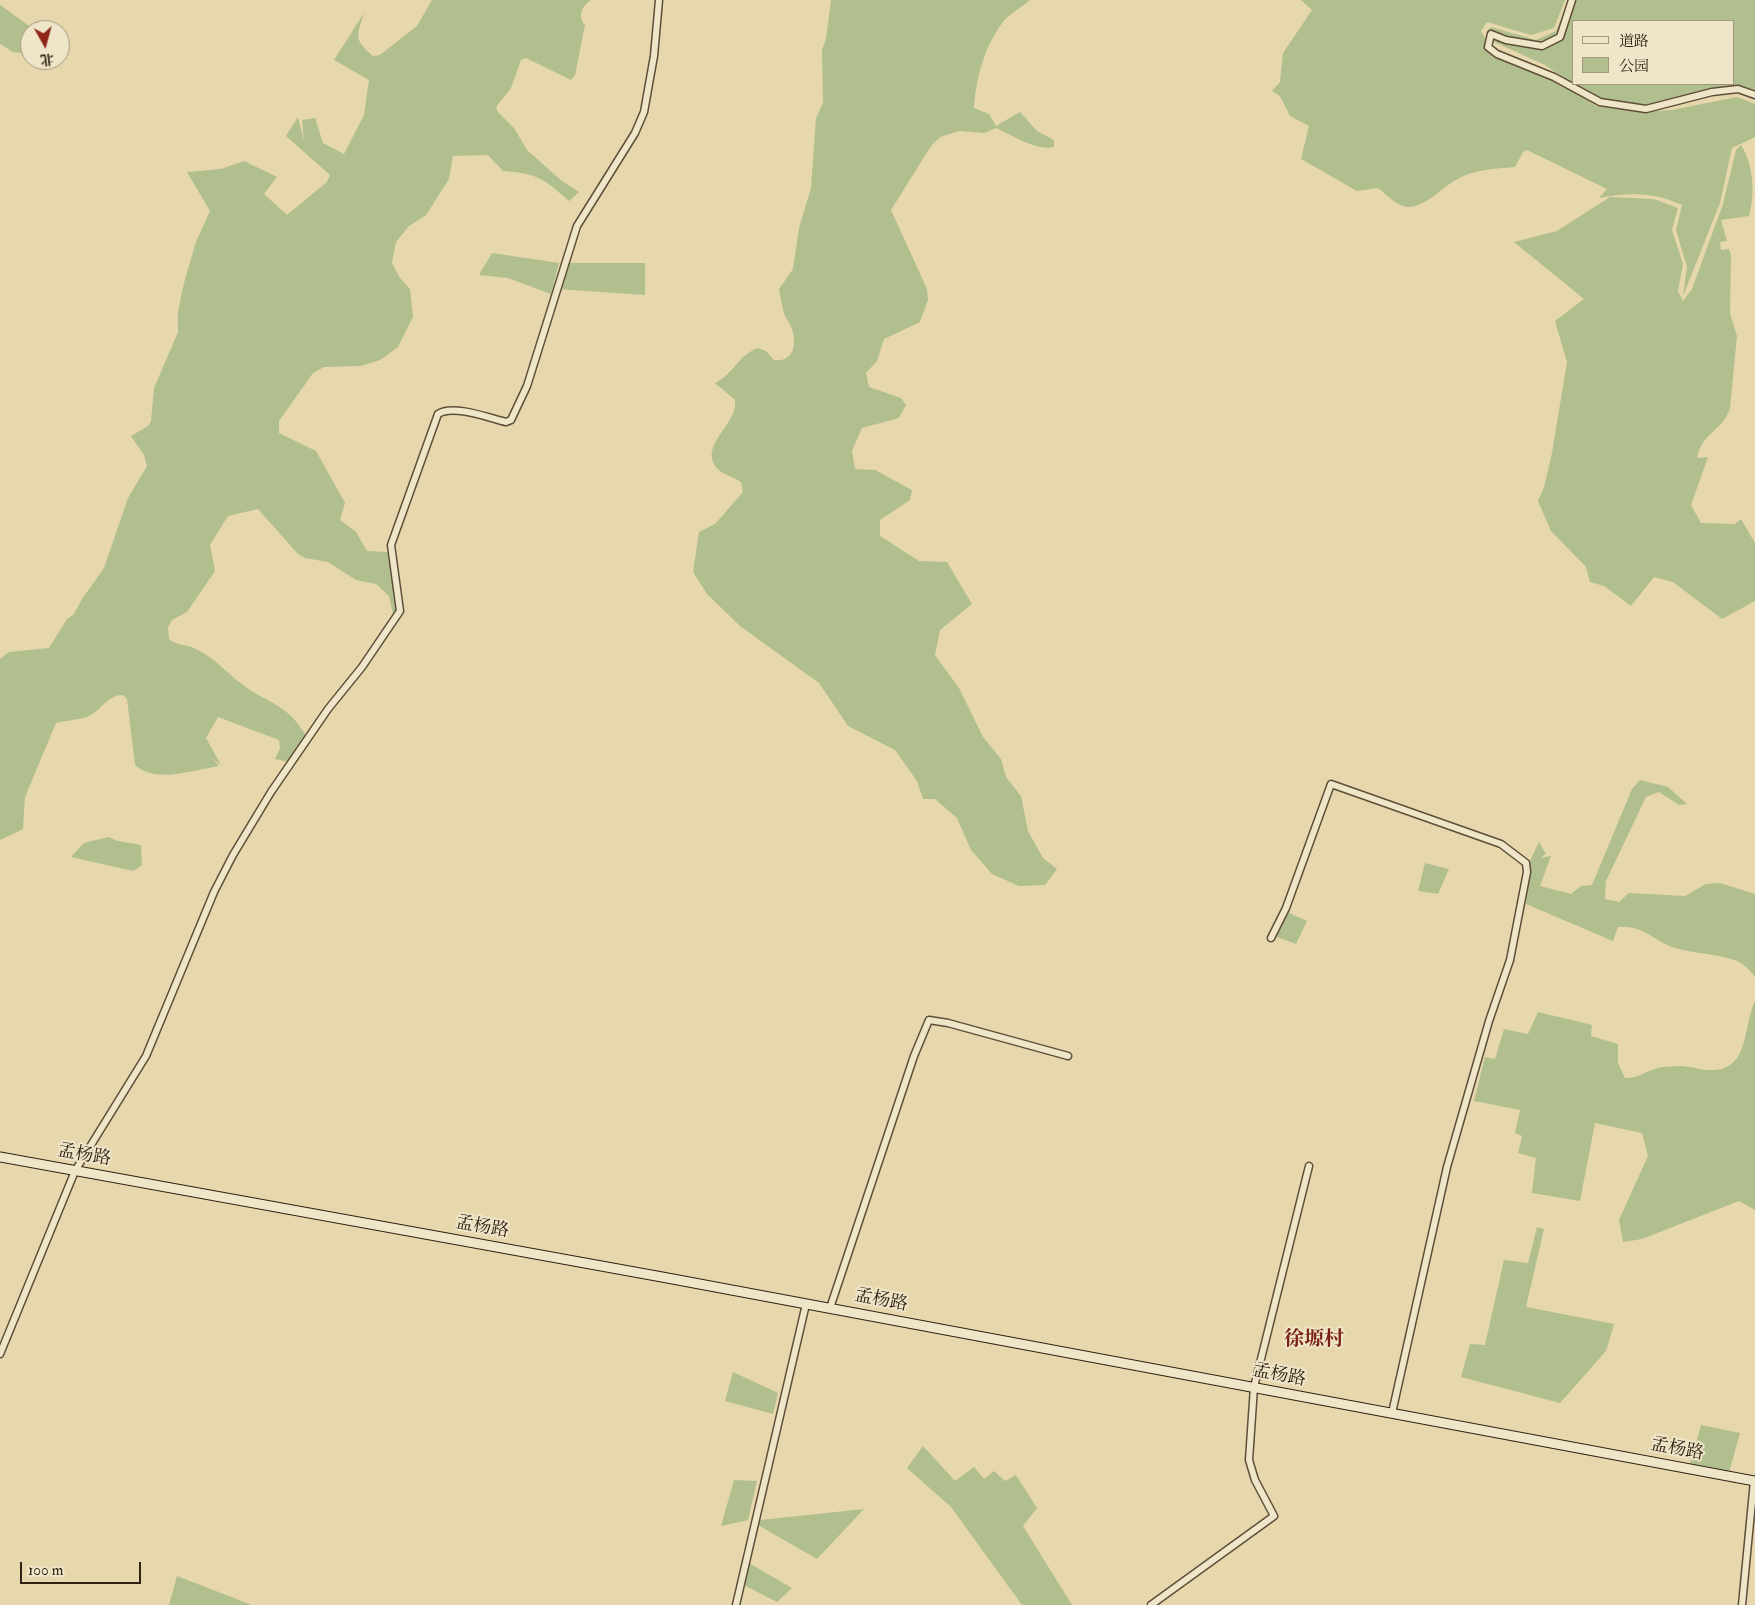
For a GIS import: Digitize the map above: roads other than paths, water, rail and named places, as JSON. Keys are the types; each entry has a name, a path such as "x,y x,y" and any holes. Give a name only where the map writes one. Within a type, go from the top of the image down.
{"street":[{"path":"0,1354 74,1171 146,1056 214,892 233,854 271,792 328,709 362,667 400,611 391,545 438,414 444,410 456,410 506,422 511,420 527,386 576,226 635,133 644,112 654,56 659,0"},
{"path":"1572,0 1560,37 1542,46 1506,40 1491,34 1488,47 1497,54 1554,77 1600,102 1646,109 1721,91 1738,89 1755,95"},
{"path":"1271,938 1286,908 1331,784 1501,844 1526,863 1527,872 1510,960 1489,1021 1447,1167 1392,1413"},
{"path":"830,1308 914,1056 929,1020 948,1023 1068,1056"},
{"name":"孟杨路","path":"0,1157 830,1308 1754,1481"},
{"path":"1151,1605 1274,1516 1255,1480 1249,1460 1254,1388 1309,1166"},
{"path":"736,1605 806,1304"},
{"path":"1742,1605 1754,1481"}],"district":[{"name":"徐塬村","path":"1314,1341"}]}
